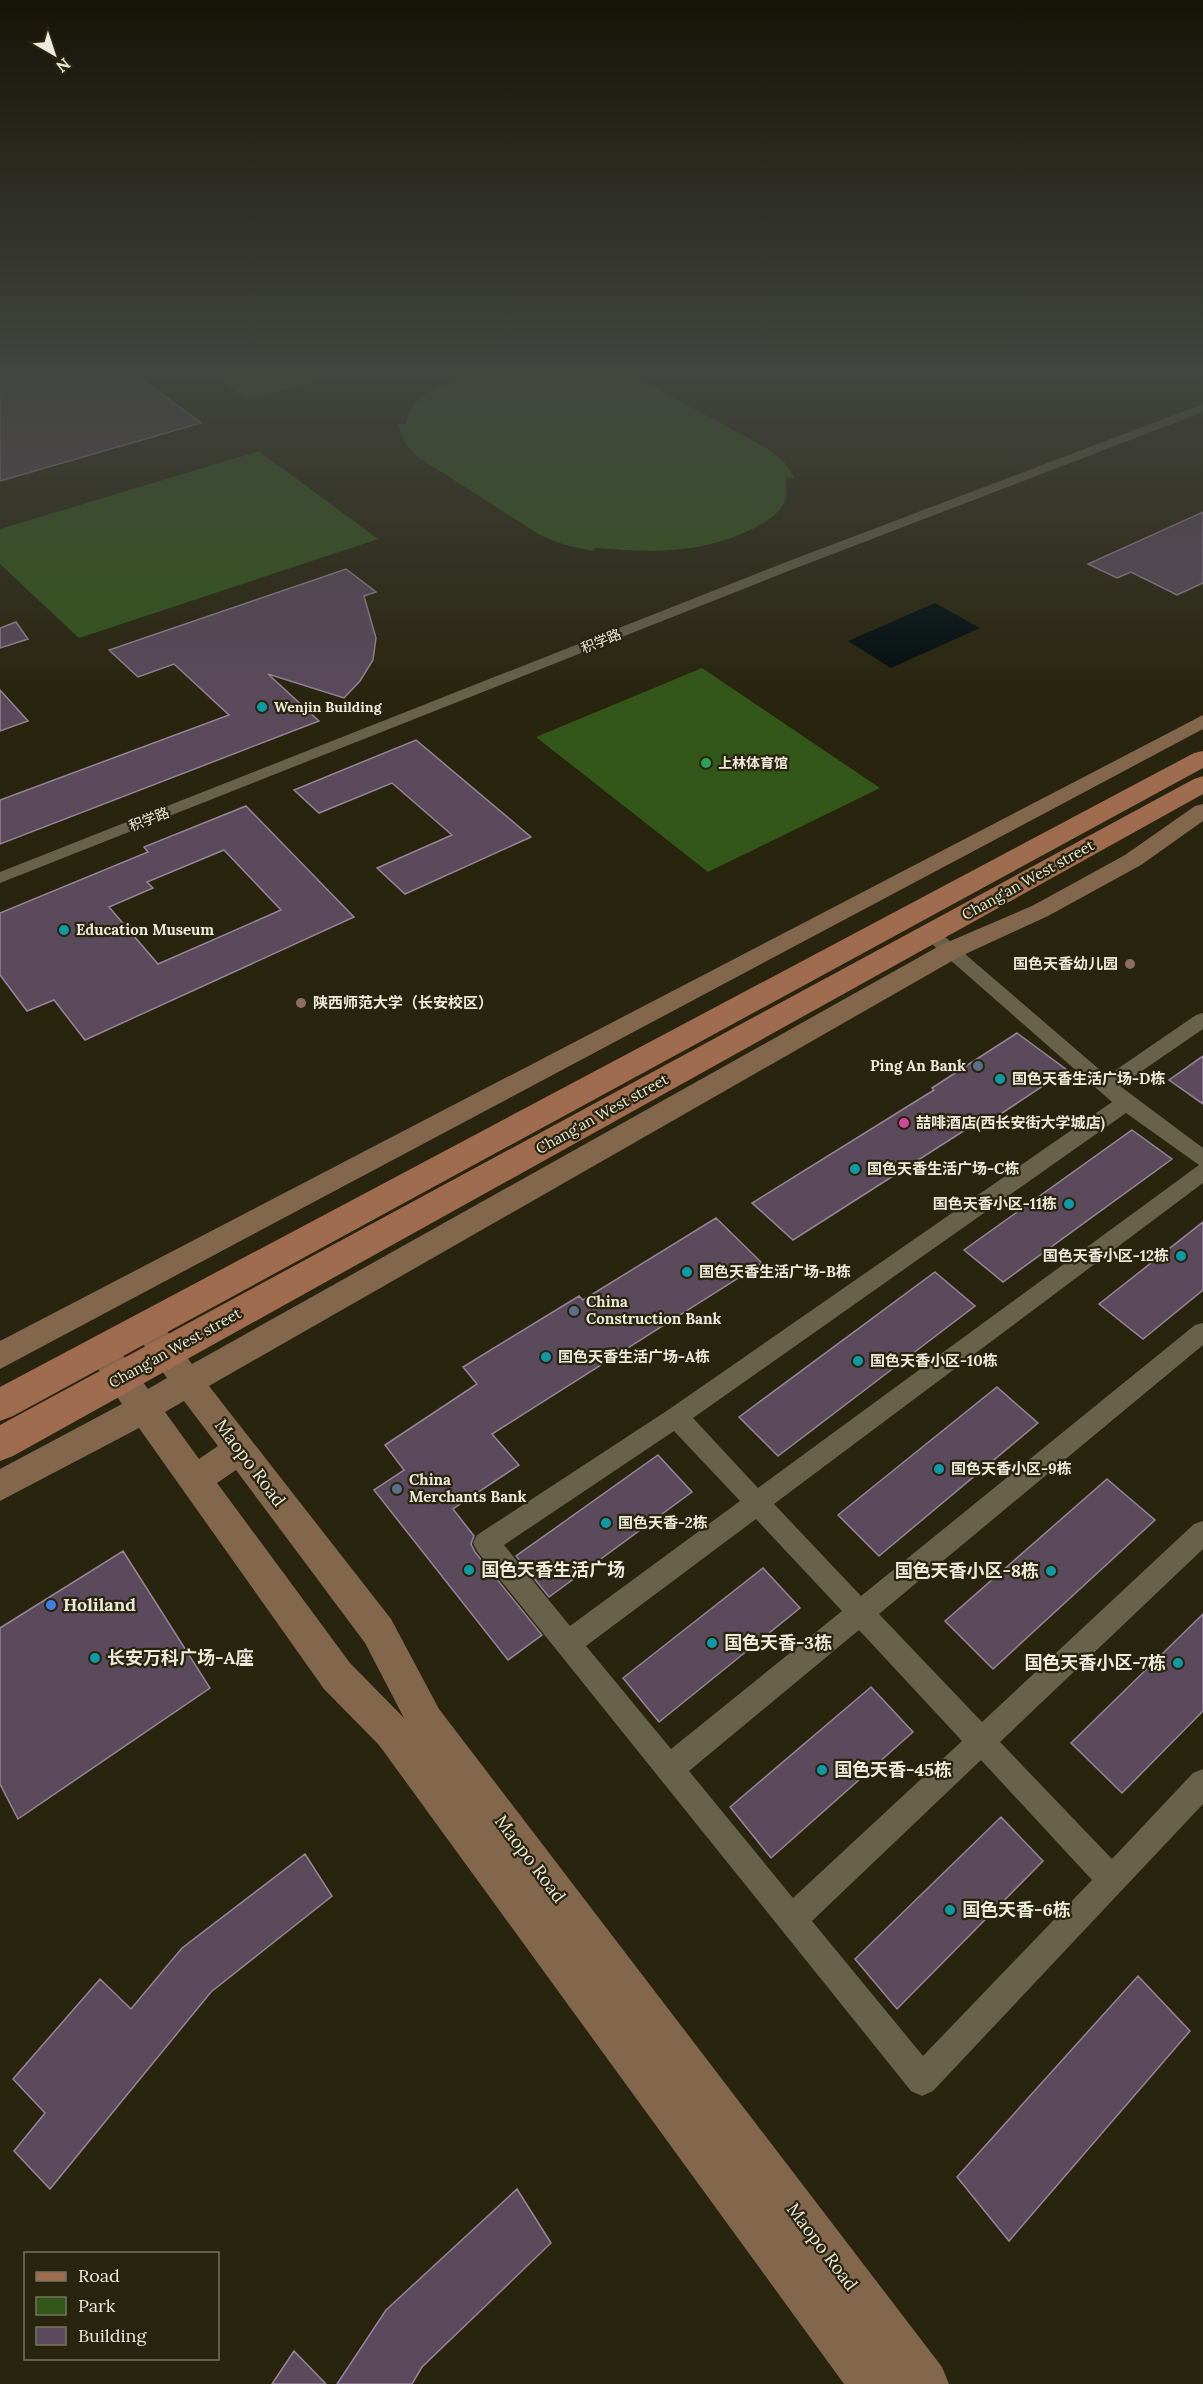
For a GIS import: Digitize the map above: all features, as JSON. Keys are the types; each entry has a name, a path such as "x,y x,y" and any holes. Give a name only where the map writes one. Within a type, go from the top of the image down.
{"main road":[{"path":"0,1356 1203,721"},
{"name":"Chang'an West street","path":"166,1354 1203,758"},
{"name":"Chang'an West street","path":"0,1405 112,1364 166,1354 940,942 1203,784"},
{"path":"940,942 1040,911 1133,860 1203,811"},
{"path":"0,1486 144,1409 166,1354"},
{"name":"Maopo Road","path":"166,1354 378,1630 426,1722 925,2384"},
{"path":"112,1364 338,1676 392,1732 873,2384"},
{"name":"Chang'an West street","path":"0,1444 112,1364"},
{"path":"195,1479 240,1450"}],"street":[{"name":"积学路","path":"0,878 786,567 1011,481"},
{"path":"940,942 1126,1103 1203,1159"},
{"path":"1107,1086 1203,1020"},
{"path":"1126,1103 676,1417 486,1543 922,2080 1203,1783"},
{"path":"567,1644 1203,1172"},
{"path":"669,1769 1203,1332"},
{"path":"676,1417 1112,1880"},
{"path":"792,1920 1203,1532"}],"green space":[{"path":"159,481 300,481 378,539 79,638 0,564 0,529"},
{"path":"456,481 786,481 785,502 771,518 738,535 699,547 659,551 596,548 592,551 562,544 540,535"},
{"name":"上林体育馆","path":"702,668 880,788 708,872 536,737"}],"shaded area":[{"path":"935,603 980,628 891,668 848,641"}],"building":[{"path":"1203,512 1203,583 1177,595 1131,572 1117,578 1088,564"},
{"name":"Wenjin Building","path":"346,569 376,592 364,596 376,638 373,660 360,681 344,698 268,674 319,721 0,844 0,800 229,715 174,664 138,677 109,650"},
{"path":"16,622 28,639 0,648 0,628"},
{"path":"0,690 28,721 0,731"},
{"path":"416,740 531,837 405,894 377,868 452,835 392,783 319,813 294,790"},
{"path":"246,806 354,917 85,1040 54,1000 27,1011 0,975 0,913 148,852 144,847","holes":["224,850 281,910 158,964 109,907 153,888 147,882"]},
{"path":"1017,1033 1067,1070 981,1127 976,1123 793,1240 752,1203 934,1090 932,1088"},
{"path":"1203,1056 1203,1104 1169,1080"},
{"name":"国色天香小区-11栋","path":"1132,1130 1172,1159 1003,1282 964,1250"},
{"path":"716,1218 762,1263 492,1434 519,1465 453,1509 474,1536 471,1544 475,1552 542,1635 508,1660 374,1490 404,1470 385,1445 477,1384 463,1367 579,1296 583,1300"},
{"name":"国色天香小区-12栋","path":"1203,1222 1203,1290 1143,1339 1099,1304"},
{"name":"国色天香小区-10栋","path":"935,1272 975,1306 778,1456 739,1417"},
{"name":"国色天香小区-9栋","path":"997,1387 1038,1423 879,1556 838,1515"},
{"name":"国色天香-2栋","path":"658,1455 692,1492 549,1597 516,1556"},
{"name":"国色天香小区-8栋","path":"1107,1479 1155,1520 993,1669 945,1621"},
{"name":"长安万科广场-A座","path":"123,1551 210,1688 18,1819 0,1784 0,1628"},
{"name":"国色天香-3栋","path":"763,1568 800,1608 659,1722 623,1678"},
{"name":"国色天香小区-7栋","path":"1203,1614 1203,1711 1122,1793 1071,1743"},
{"name":"国色天香-45栋","path":"871,1687 913,1732 771,1858 730,1807"},
{"name":"国色天香-6栋","path":"1001,1817 1043,1861 897,2009 855,1959"},
{"path":"305,1854 332,1896 211,1992 50,2189 14,2151 45,2113 13,2079 100,1979 131,2009 182,1948"},
{"path":"1138,1976 1190,2031 1009,2241 957,2177"},
{"path":"517,2189 551,2243 422,2367 412,2384 337,2384 386,2310"},
{"path":"294,2351 326,2384 272,2384"}],"place":[{"name":"Wenjin Building","path":"262,707"},
{"name":"上林体育馆","path":"706,763"},
{"name":"Education Museum","path":"64,930"},
{"name":"国色天香幼儿园","path":"1130,964"},
{"name":"陕西师范大学（长安校区）","path":"301,1003"},
{"name":"Ping An Bank","path":"978,1066"},
{"name":"国色天香生活广场-D栋","path":"1000,1079"},
{"name":"喆啡酒店(西长安街大学城店)","path":"904,1123"},
{"name":"国色天香生活广场-C栋","path":"855,1169"},
{"name":"国色天香小区-11栋","path":"1069,1204"},
{"name":"国色天香小区-12栋","path":"1181,1256"},
{"name":"国色天香生活广场-B栋","path":"687,1272"},
{"name":"China Construction Bank","path":"574,1311"},
{"name":"国色天香生活广场-A栋","path":"546,1357"},
{"name":"国色天香小区-10栋","path":"858,1361"},
{"name":"国色天香小区-9栋","path":"939,1469"},
{"name":"China Merchants Bank","path":"397,1489"},
{"name":"国色天香-2栋","path":"606,1523"},
{"name":"国色天香生活广场","path":"469,1570"},
{"name":"国色天香小区-8栋","path":"1051,1571"},
{"name":"Holiland","path":"51,1605"},
{"name":"国色天香-3栋","path":"712,1643"},
{"name":"长安万科广场-A座","path":"95,1658"},
{"name":"国色天香小区-7栋","path":"1178,1663"},
{"name":"国色天香-45栋","path":"822,1770"},
{"name":"国色天香-6栋","path":"950,1910"}]}
